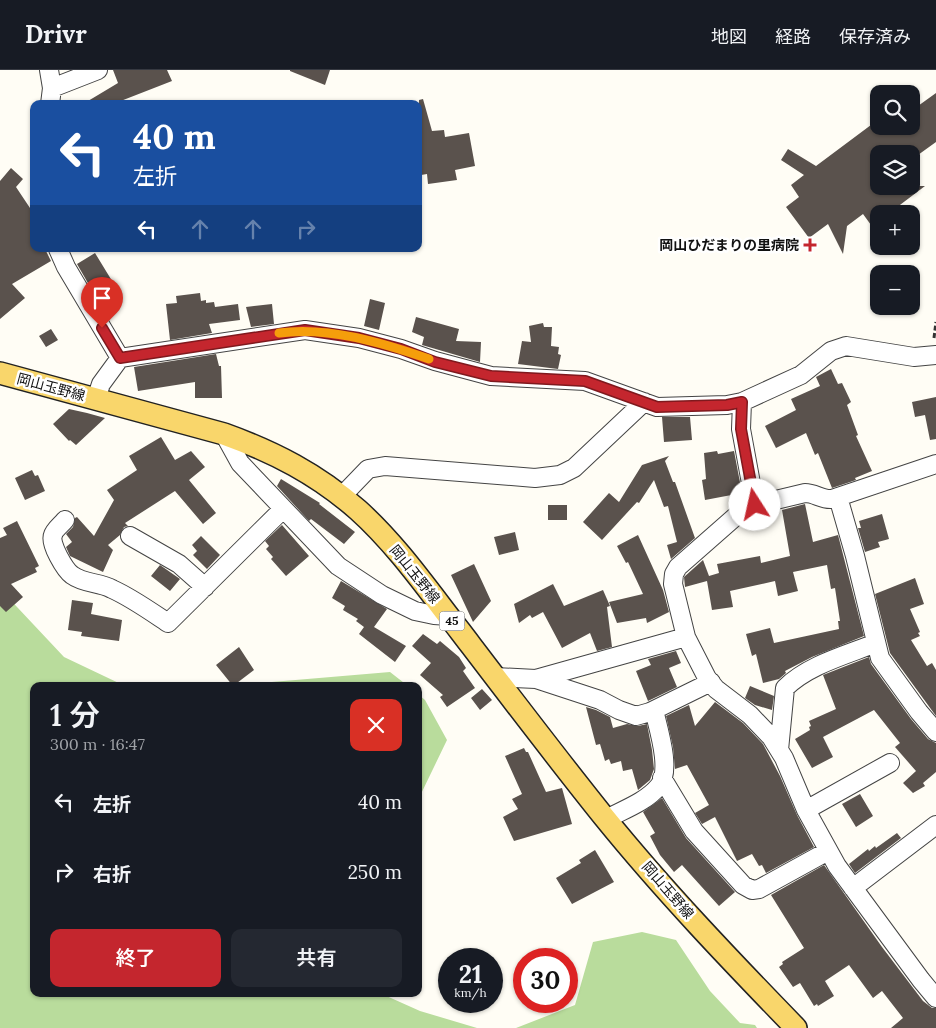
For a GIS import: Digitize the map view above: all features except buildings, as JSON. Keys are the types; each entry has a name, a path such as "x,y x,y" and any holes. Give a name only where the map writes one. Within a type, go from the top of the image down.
{"main road":[{"name":"岡山玉野線","path":"0,373 224,434 278,455 302,469 357,509 391,544 449,616 606,819 711,940 796,1028"}],"street":[{"path":"49,70 51,96 98,70"},
{"path":"59,252 66,267 120,358"},
{"path":"96,399 101,384 120,358 305,330 359,338 401,349 435,362 491,376 585,381 657,407 727,405 742,402 800,375 838,347 854,346 914,357 936,355"},
{"path":"341,497 368,470 385,466 535,478 560,475 574,468 644,402"},
{"path":"742,402 741,429 755,505"},
{"path":"224,434 240,463 338,566 375,590 415,611 449,616"},
{"path":"936,464 838,497 825,500 812,493 805,493 744,509 678,567 674,574 673,584 686,637 711,682 716,689 750,715 771,737 780,750 806,810 837,866 936,998"},
{"path":"838,497 855,556 880,658 936,732"},
{"path":"65,520 53,534 52,541 58,557 71,575 86,582 109,587 132,599 168,623 283,509"},
{"path":"130,536 179,564 205,587"},
{"path":"536,679 686,637"},
{"path":"780,750 785,688 793,679 816,667 876,643"},
{"path":"495,677 536,679 600,700 636,716 654,710 711,682"},
{"path":"606,819 644,799 660,786 663,747 654,710"},
{"path":"806,810 890,763"},
{"path":"662,778 694,831 743,885 752,890 760,889 828,850"},
{"path":"853,888 936,825"}],"green space":[{"path":"0,584 2,591 64,657 117,682 30,682 30,997 389,997 420,1011 477,1028 0,1028"},
{"path":"390,672 403,682 273,682"},
{"path":"422,698 447,740 422,792"},
{"path":"642,932 676,940 710,991 740,1023 755,1025 757,1028 516,1028 554,1013 578,1013 578,994 593,942"}],"slow traffic":[{"path":"279,333 305,330 359,338 401,349 429,359"}],"place":[{"name":"岡山ひだまりの里病院","path":"810,245"}],"route":[{"path":"102,328 120,358 305,330 359,338 401,349 435,362 491,376 585,381 657,407 727,405 742,402 741,429 755,505"}]}
